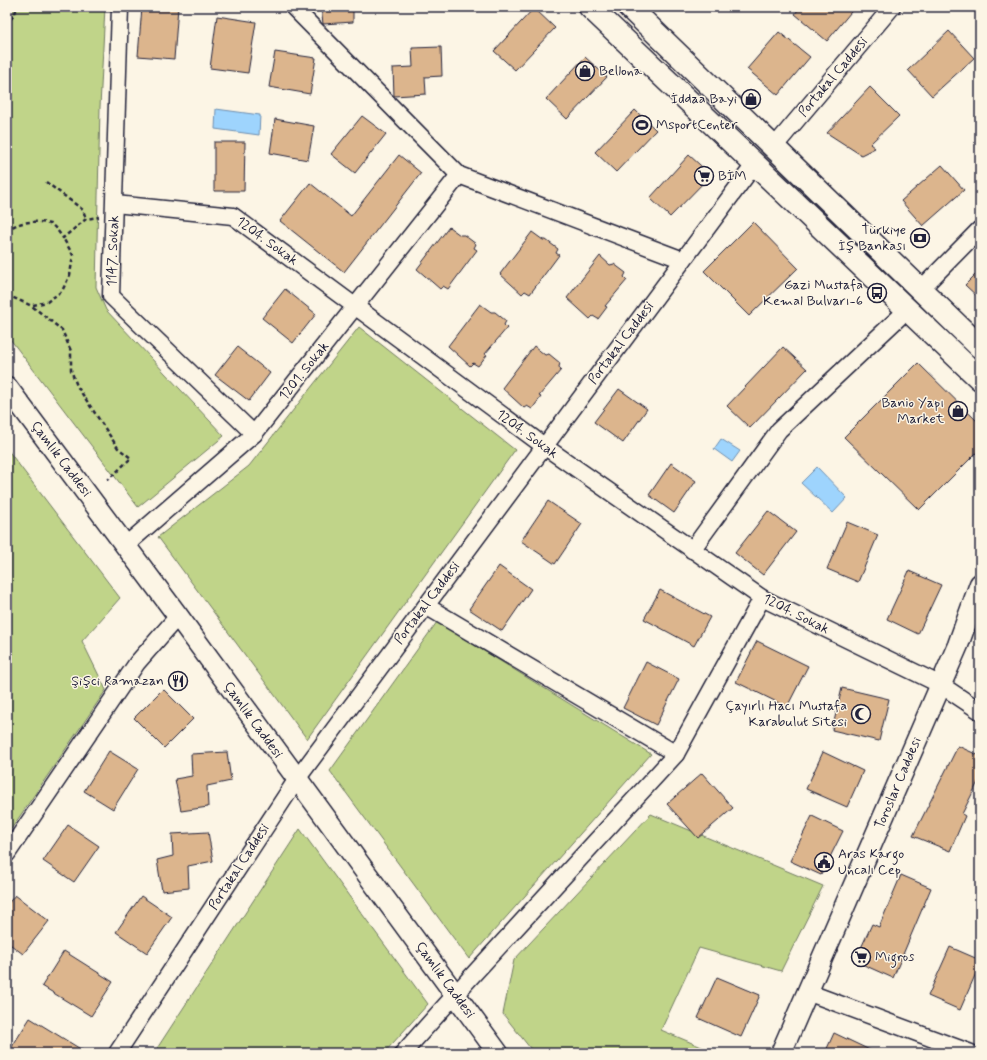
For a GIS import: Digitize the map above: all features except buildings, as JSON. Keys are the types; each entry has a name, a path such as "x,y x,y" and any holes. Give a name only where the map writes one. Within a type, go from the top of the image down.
{"main road":[{"path":"590,7 980,379"},
{"path":"629,7 980,346"}],"street":[{"name":"1147. Sokak","path":"120,7 111,296 254,434"},
{"path":"292,7 459,175 683,260"},
{"name":"Portakal Caddesi","path":"774,148 892,7"},
{"name":"Portakal Caddesi","path":"117,1053 297,779 754,165"},
{"name":"1201. Sokak","path":"126,545 254,434 459,175"},
{"name":"1204. Sokak","path":"115,204 233,216 544,446 762,598 941,685 980,711"},
{"path":"921,290 980,229"},
{"path":"692,550 779,430 907,310"},
{"name":"Çamlık Caddesi","path":"7,387 126,545 498,1053"},
{"name":"Toroslar Caddesi","path":"781,1053 958,645 980,584"},
{"path":"403,1053 676,754 762,598"},
{"path":"426,606 676,754"},
{"name":"Toroslar Caddesi","path":"958,645 980,608"},
{"path":"7,854 137,663 178,616"},
{"path":"807,992 971,1053"},
{"path":"978,1053 980,1048"}],"path":[{"path":"7,25 16,11 13,7"},
{"path":"46,182 82,210 86,219"},
{"path":"63,238 86,219 102,217"},
{"path":"7,231 10,228 31,221 51,225 63,238 73,255 70,275 62,291 47,302 32,306"},
{"path":"7,295 32,306 62,330 71,351 71,370 77,386 118,448 131,458 108,480"}],"green space":[{"path":"7,7 105,7 100,107 96,287 106,310 224,436 138,507 7,335"},
{"path":"359,327 515,450 307,739 158,537 249,466"},
{"path":"7,449 120,598 82,641 106,690 7,835"},
{"path":"437,622 651,754 469,959 330,771"},
{"path":"651,814 823,886 781,971 699,948 661,1030 716,1053 534,1053 503,1014 514,960"},
{"path":"300,829 428,1004 384,1053 154,1053"}],"water":[{"path":"216,109 260,115 259,135 215,129"},
{"path":"721,439 740,451 732,462 714,449"},
{"path":"817,467 847,498 833,513 801,483"}],"place":[{"name":"Bellona","path":"585,71"},
{"name":"İddaa Bayi","path":"751,99"},
{"name":"MsportCenter","path":"642,125"},
{"name":"BİM","path":"704,176"},
{"name":"Türkiye İş Bankası","path":"920,238"},
{"name":"Gazi Mustafa Kemal Bulvarı-6","path":"877,293"},
{"name":"Banio Yapı Market","path":"958,411"},
{"name":"Şişci Ramazan","path":"178,681"},
{"name":"Çayırlı Hacı Mustafa Karabulut Sitesi","path":"861,714"},
{"name":"Aras Kargo Uncalı Cep","path":"824,862"},
{"name":"Migros","path":"861,957"}]}
